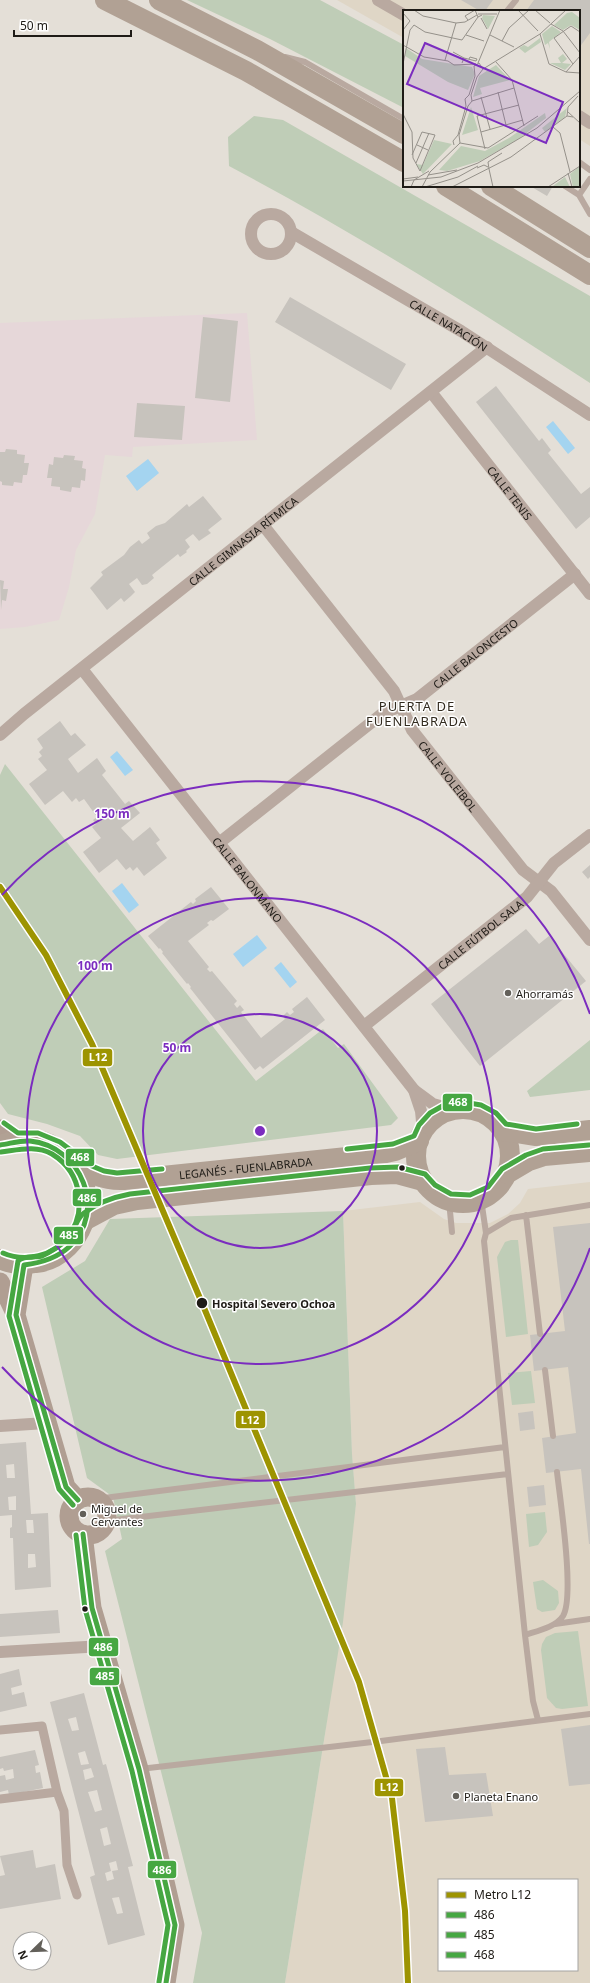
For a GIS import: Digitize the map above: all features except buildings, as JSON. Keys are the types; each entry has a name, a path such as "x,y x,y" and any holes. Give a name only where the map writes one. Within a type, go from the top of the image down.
{"highway":[{"path":"105,0 246,71 403,161"},
{"path":"159,0 257,50 403,133"},
{"path":"448,187 590,275"},
{"path":"493,187 590,248"},
{"name":"LEGANÉS - FUENLABRADA","path":"449,1201 439,1196 423,1181 418,1168 416,1154 421,1136 434,1119 448,1111 463,1109 478,1111 492,1119 503,1130 509,1144 510,1159 507,1174"},
{"path":"503,1130 536,1136 590,1130"},
{"name":"LEGANÉS - FUENLABRADA","path":"5,1138 37,1140 57,1148 94,1176 108,1180 124,1180 386,1153 395,1151 421,1136"},
{"name":"LEGANÉS - FUENLABRADA","path":"482,1199 492,1193 507,1174 528,1161 544,1156 590,1152"},
{"path":"0,1259 24,1265 44,1262 62,1253 76,1239 86,1220 88,1200 84,1179 74,1162"},
{"name":"LEGANÉS - FUENLABRADA","path":"86,1220 114,1205 138,1200 371,1175 397,1174 423,1181"},
{"path":"449,1201 471,1202 482,1199"}],"main road":[{"path":"16,1315 24,1265"},
{"path":"0,1282 16,1315 46,1423 66,1487 105,1508 106,1521 100,1530 95,1534 82,1534 72,1527 69,1515 73,1504 87,1499"},
{"path":"82,1534 92,1608 139,1769 175,1925 166,1983"}],"street":[{"path":"378,0 403,14"},
{"path":"580,117 590,123"},
{"name":"CALLE NATACIÓN","path":"291,236 305,240 487,347 590,415"},
{"name":"CALLE GIMNASIA RÍTMICA","path":"0,735 487,347"},
{"name":"CALLE TENIS","path":"431,392 590,594"},
{"name":"CALLE VOLEIBOL","path":"263,525 394,691 408,724 417,736 523,870 538,883 551,891 590,940"},
{"name":"CALLE BALONCESTO","path":"219,843 382,714 417,699 575,574"},
{"name":"CALLE BALONMANO","path":"82,669 414,1090 433,1104 454,1110"},
{"name":"CALLE FÚTBOL SALA","path":"364,1026 527,897 554,863 590,835"},
{"name":"CALLE BALONMANO","path":"414,1090 421,1111 421,1136"},
{"path":"0,1426 46,1423"},
{"path":"0,1652 103,1646"},
{"path":"0,1730 42,1726 57,1792 64,1811 67,1865 77,1895"},
{"path":"0,1799 57,1792"}],"lane":[{"path":"509,10 516,0"},
{"path":"257,50 305,62 403,118"},
{"path":"580,163 590,170"},
{"path":"579,195 590,179"},
{"path":"566,187 579,195 590,214"},
{"path":"482,1199 486,1233 484,1241 525,1636 538,1720"},
{"path":"449,1201 452,1232"},
{"path":"486,1233 511,1218 590,1205"},
{"path":"526,1215 540,1334"},
{"path":"545,1370 553,1436"},
{"path":"87,1499 505,1447"},
{"path":"525,1636 551,1625 562,1617 566,1609 568,1595 557,1472"},
{"path":"106,1521 508,1474"},
{"path":"551,1625 590,1619"},
{"path":"139,1769 381,1741 590,1714"}],"shaded area":[{"path":"337,0 590,0 590,146 580,140 580,10 403,10 403,37"},
{"path":"247,313 257,440 133,447 132,457 105,455 95,514 76,550 69,587 59,620 25,627 0,629 0,323"},
{"name":"Hospital Severo Ochoa","path":"590,1182 590,1983 285,1983 325,1734 356,1504 352,1454 343,1211 420,1202 444,1219 456,1223 490,1223 508,1214 520,1203 528,1189"}],"green space":[{"path":"187,0 320,0 403,44 403,107 270,39"},
{"path":"254,116 283,120 590,296 590,383 412,270 367,243 229,166 228,137"},
{"path":"5,764 256,1081 323,1029 338,1048 344,1044 398,1118 391,1125 117,1159 98,1155 80,1136 47,1124 8,1114 0,1103 0,775"},
{"path":"590,1040 590,1090 530,1097 527,1091"},
{"path":"343,1211 352,1454 356,1504 343,1622 285,1983 193,1983 202,1933 105,1551 122,1539 113,1497 87,1478 42,1287 85,1261 110,1219"},
{"path":"518,1240 528,1334 506,1337 497,1257 505,1242"},
{"path":"531,1371 535,1403 512,1405 508,1373"},
{"path":"545,1512 547,1532 538,1545 529,1547 526,1514"},
{"path":"543,1580 558,1591 559,1603 555,1610 542,1612 537,1609 533,1582"},
{"path":"578,1631 588,1706 562,1709 556,1708 547,1698 541,1650 542,1644 546,1637 555,1633"}],"water":[{"path":"553,421 575,448 568,454 546,427"},
{"path":"148,459 159,473 137,491 126,476"},
{"path":"117,751 133,770 125,776 110,757"},
{"path":"122,883 139,905 129,913 112,891"},
{"path":"257,935 267,948 243,967 233,954"},
{"path":"281,962 297,982 290,988 274,968"}],"metro line":[{"name":"L12","path":"0,887 46,955 92,1044 202,1303 359,1682 392,1798 405,1911 408,1983"}],"transit line":[{"name":"468","path":"347,1149 393,1144 414,1136 419,1125 430,1113 446,1104 463,1102 481,1105 496,1113 506,1124 536,1129 577,1124"},
{"name":"468","path":"4,1123 18,1133 38,1133 60,1142 92,1166 104,1171 117,1173 162,1169"},
{"name":"486","path":"0,1145 30,1141 48,1146 63,1155 75,1167 83,1182 87,1199 87,1216 81,1232 69,1247 59,1255 48,1260 24,1265 16,1315 66,1487 78,1500"},
{"name":"468","path":"3,1253 21,1257 39,1256 47,1253 63,1243 73,1230 79,1218 84,1213 94,1206 106,1201 130,1194 370,1168 398,1167 425,1174 435,1185 451,1194 470,1195 488,1187 502,1169 526,1155 543,1149 589,1145"},
{"name":"485","path":"1,1152 20,1149 33,1149 46,1151 52,1154 62,1162 70,1172 76,1183 79,1194 77,1219 65,1241 42,1256 27,1257 18,1261 9,1316 59,1489 73,1505"},
{"name":"486","path":"83,1534 92,1608 139,1769 175,1925 166,1983"},
{"name":"485","path":"76,1535 85,1609 132,1771 168,1925 159,1982"}],"place":[{"name":"Ahorramás","path":"508,993"},
{"name":"Hospital Severo Ochoa","path":"202,1303"},
{"name":"Miguel de Cervantes","path":"83,1514"},
{"name":"Planeta Enano","path":"456,1796"}],"district":[{"name":"PUERTA DE FUENLABRADA","path":"417,714"}]}
